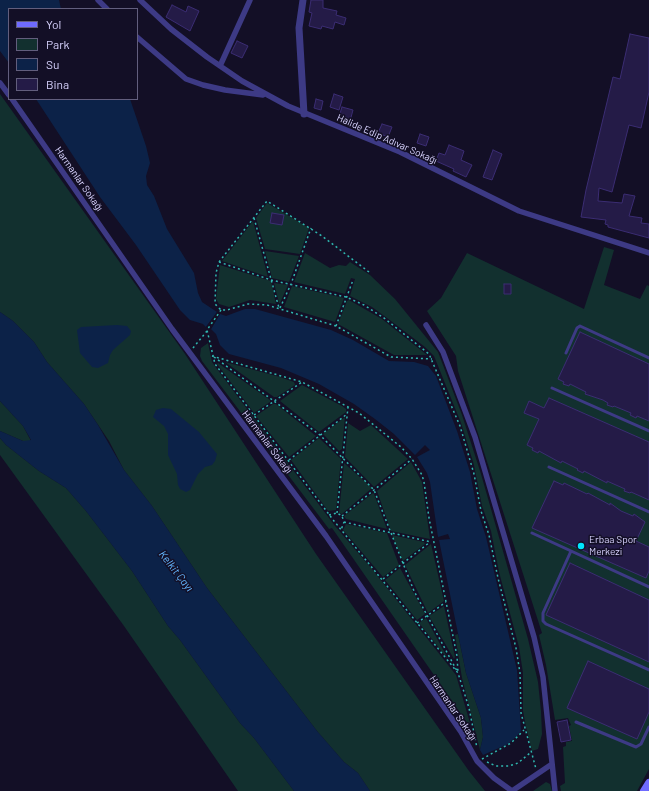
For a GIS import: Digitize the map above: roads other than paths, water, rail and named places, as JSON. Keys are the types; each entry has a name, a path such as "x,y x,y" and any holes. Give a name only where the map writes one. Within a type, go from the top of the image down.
{"main road":[{"path":"644,791 649,783"}],"street":[{"path":"98,0 106,8"},
{"name":"Halide Edip Adıvar Sokağı","path":"140,0 171,29 220,66 266,95 304,114 400,152 519,212 649,253"},
{"path":"220,66 250,0"},
{"path":"303,0 299,28 304,114"},
{"path":"138,38 186,79 225,90 266,95"},
{"path":"0,83 8,94"},
{"name":"Harmanlar Sokağı","path":"13,100 189,353 326,536 490,775 512,791 552,764"},
{"path":"426,325 443,352 475,437 534,637 543,676 555,791"}],"lane":[{"path":"566,353 577,328 580,326 649,358"},
{"path":"552,388 649,432"},
{"path":"549,467 649,512"},
{"path":"532,533 649,586"},
{"path":"571,551 543,612 544,621 546,624 649,670"},
{"path":"576,722 632,747 636,747 641,744 649,727"}],"water":[{"path":"0,0 59,0 61,8 8,8 8,62 0,51"},
{"path":"37,100 130,100 146,146 150,163 146,176 147,185 154,196 167,229 194,273 198,293 202,302 217,312 206,327 203,324 190,320 180,310 136,245 100,197"},
{"path":"245,309 255,309 331,330 353,340 389,361 414,362 428,366 436,376 457,431 470,472 477,509 486,537 517,670 521,731 508,744 483,755 480,750 483,737 481,718 466,673 439,540 450,539 448,534 438,537 430,482 427,473 417,457 430,450 425,445 415,455 394,434 375,419 354,404 319,384 281,368 229,354 220,345 216,334 211,329 220,314 226,316"},
{"name":"Kelkit Çayı","path":"0,312 13,321 34,342 47,362 84,404 124,470 152,506 207,588 317,731 344,762 358,773 370,791 294,791 254,738 240,723 180,640 168,626 132,571 86,511 66,488 39,471 6,445 0,438 0,431 23,441 31,440 23,426 0,401"},
{"path":"117,325 127,326 131,331 130,335 113,350 108,363 98,368 92,367 80,353 77,330 81,327"},
{"path":"163,408 171,409 199,432 217,454 212,465 205,467 198,474 190,490 186,492 180,489 178,485 177,474 168,455 168,434 164,426 153,417 156,410"}],"place":[{"name":"Erbaa Spor Merkezi","path":"581,546"}]}
